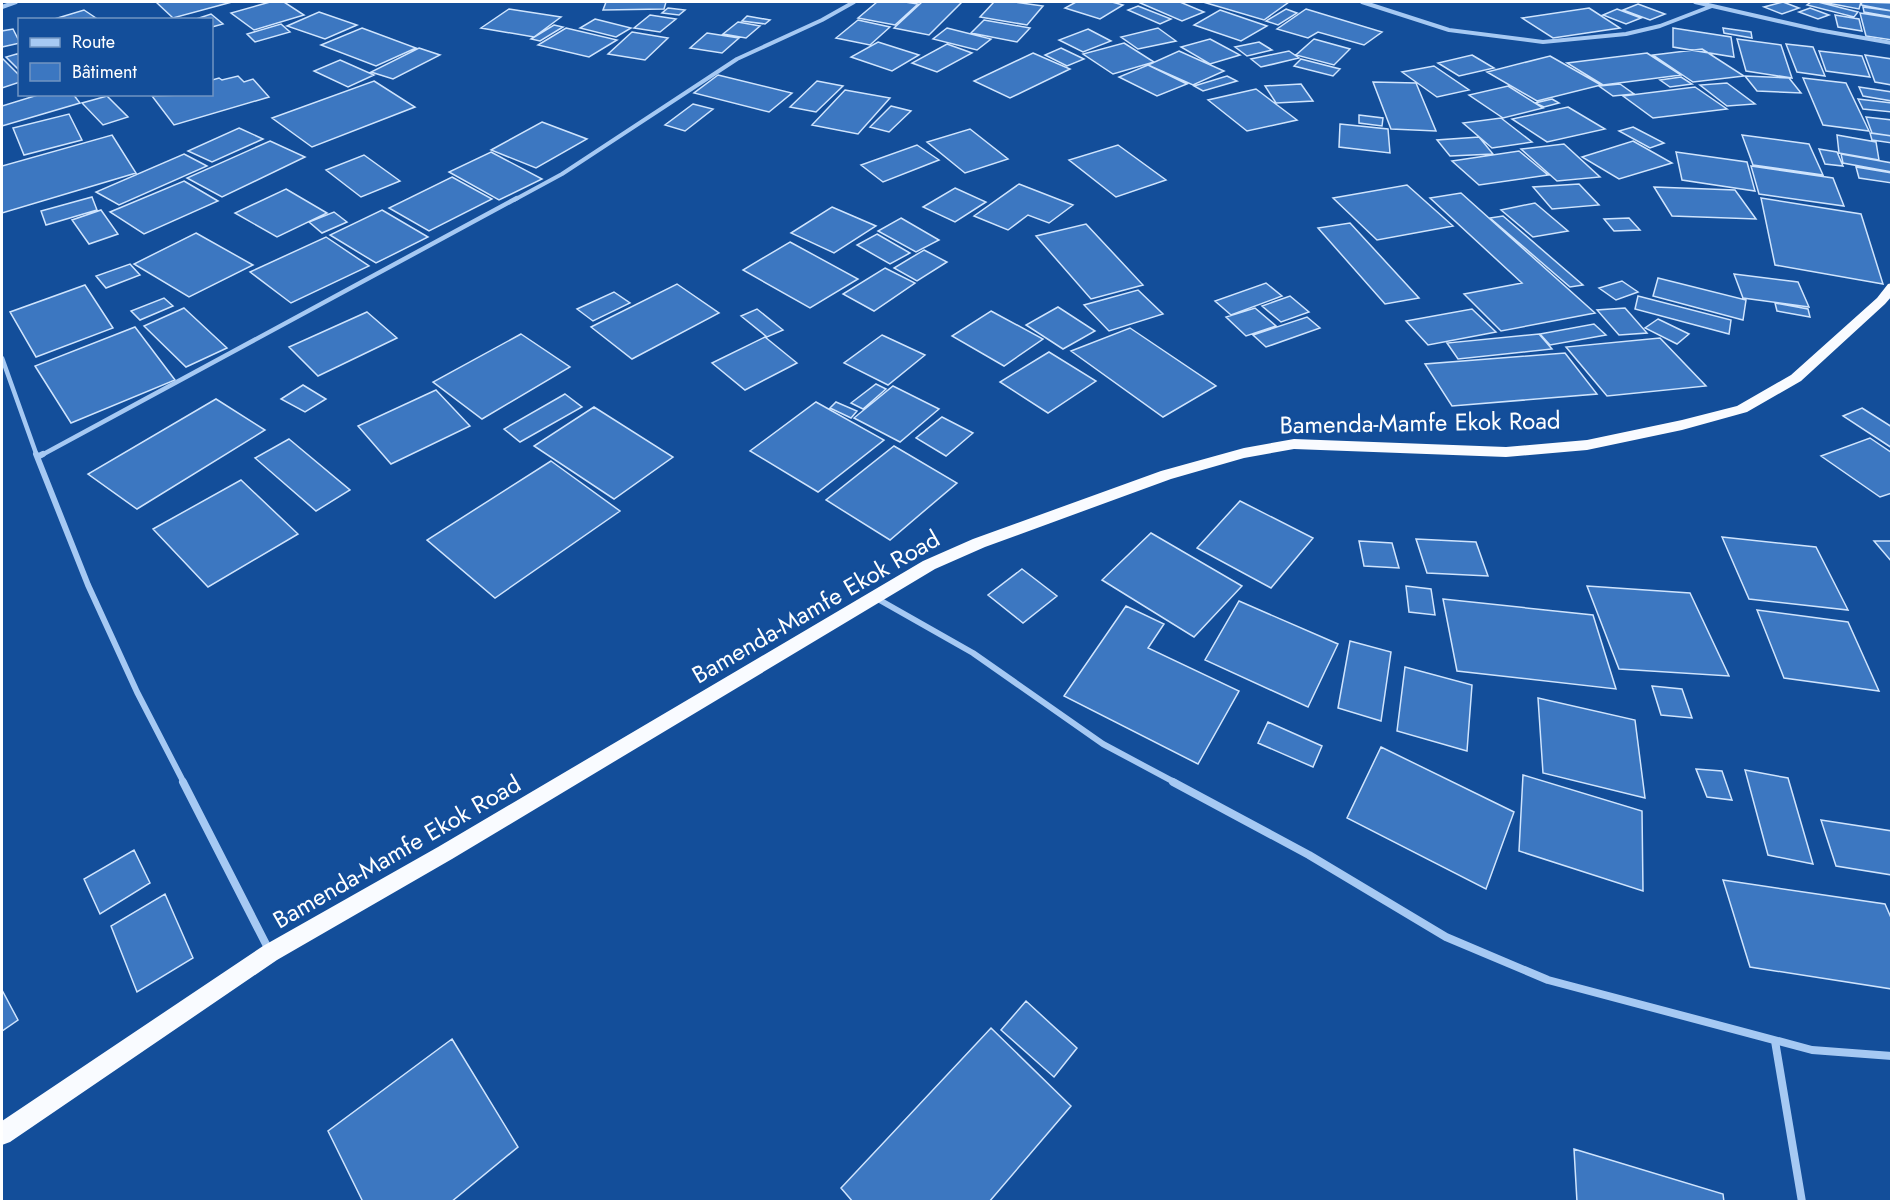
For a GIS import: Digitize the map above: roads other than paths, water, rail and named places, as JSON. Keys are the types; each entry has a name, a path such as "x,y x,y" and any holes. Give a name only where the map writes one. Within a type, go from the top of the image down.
{"highway":[{"name":"Bamenda-Mamfe Ekok Road","path":"2,1134 270,952 446,853 929,565 979,543 1166,475 1244,453 1294,444 1506,452 1587,445 1682,425 1742,409 1796,378 1881,301 1892,287"}],"street":[{"path":"2,7 16,2"},
{"path":"39,456 562,174 736,59 822,20 855,2"},
{"path":"1362,2 1449,30 1543,42 1626,34 1659,26 1712,6"},
{"path":"1695,2 1892,43"},
{"path":"2,358 29,435 88,585 137,692 270,952"},
{"path":"874,597 973,653 1103,744 1309,855 1446,937 1548,980 1775,1041 1812,1050 1892,1056"},
{"path":"1775,1041 1802,1202"}]}
